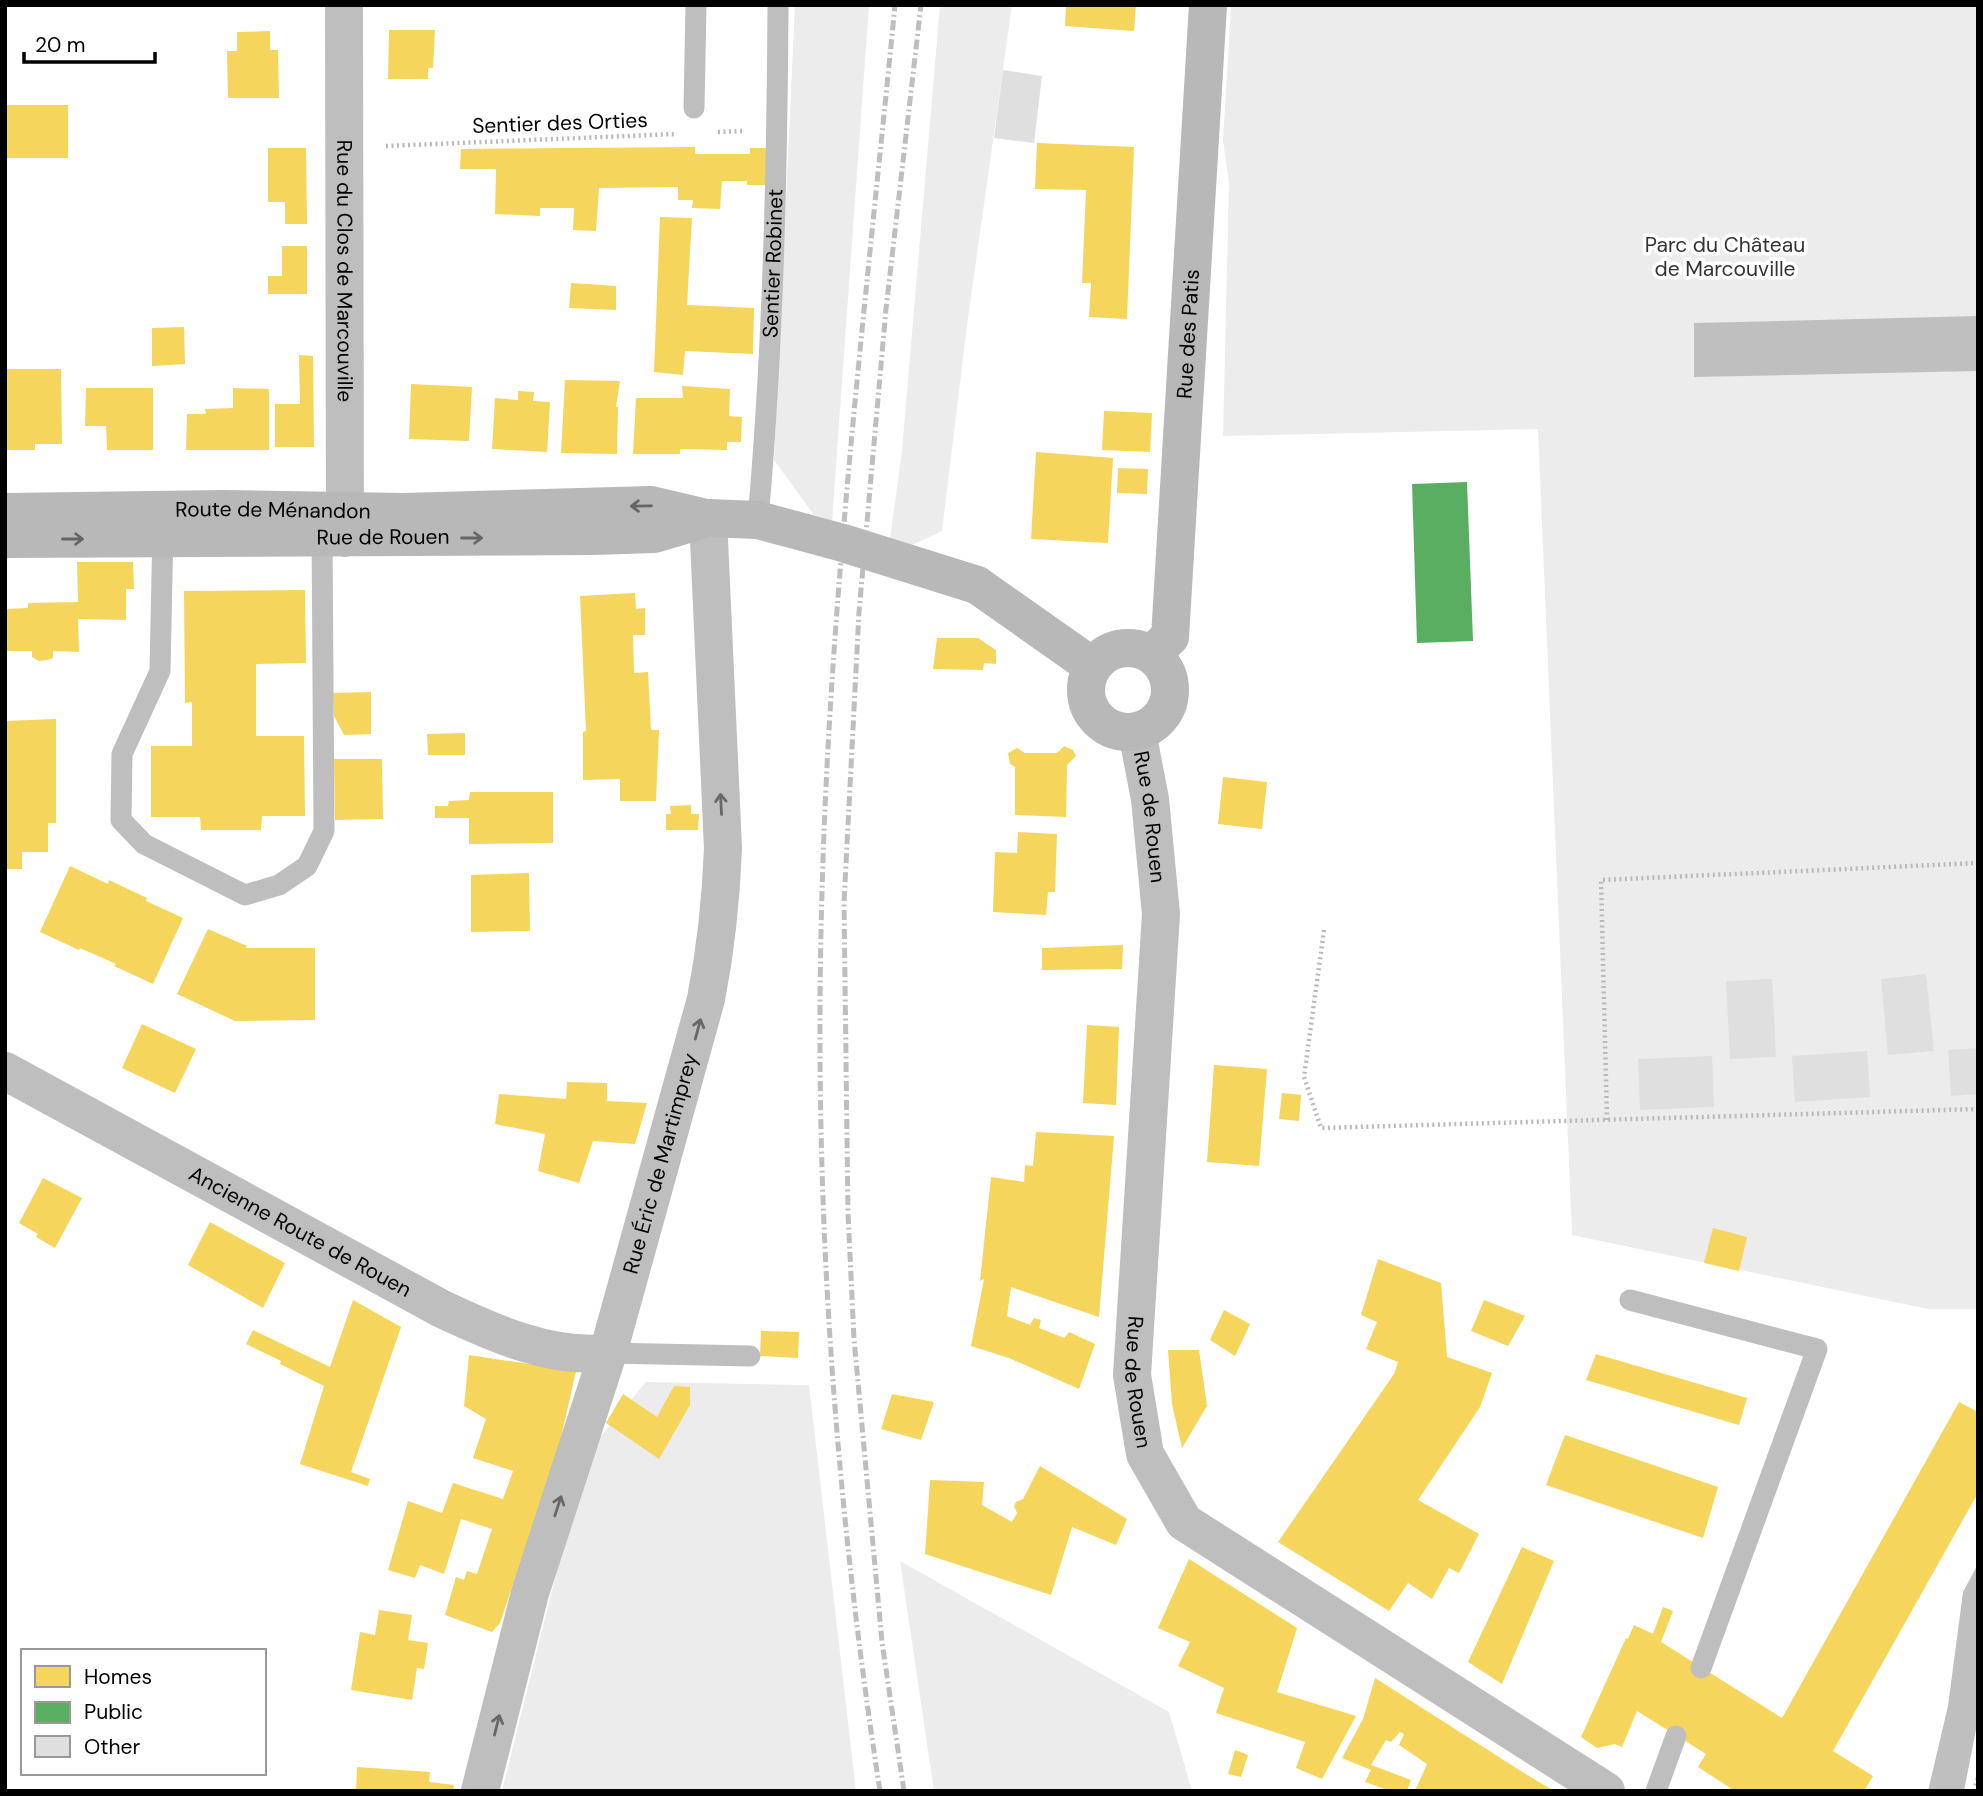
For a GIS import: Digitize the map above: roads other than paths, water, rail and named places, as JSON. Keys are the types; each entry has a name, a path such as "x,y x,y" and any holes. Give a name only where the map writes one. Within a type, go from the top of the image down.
{"main road":[{"name":"Rue des Patis","path":"1151,654 1170,637 1208,5"},
{"name":"Route de Ménandon","path":"5,512 162,525 333,525 651,505 708,518"},
{"path":"708,518 758,520 977,585 1092,666"},
{"path":"5,539 162,525"},
{"path":"1119,648 1135,648 1151,654 1163,666 1170,681 1170,698 1164,713 1137,732 1121,731 1105,725 1093,714 1086,699 1086,682 1092,666 1103,655 1119,648"}],"street":[{"name":"Rue du Clos de Marcouville","path":"333,525 344,5"},
{"name":"Rue Éric de Martimprey","path":"480,1791 530,1593 608,1353 706,999 717,947 723,848 708,518"},
{"name":"Rue de Rouen","path":"1137,732 1150,799 1161,914 1132,1375 1145,1454 1184,1522 1606,1791"},
{"name":"Ancienne Route de Rouen","path":"5,1071 442,1309 523,1343 563,1351 608,1353"}],"lane":[{"path":"694,108 696,5"},
{"name":"Sentier Robinet","path":"758,520 768,398 777,130 778,5"},
{"path":"162,525 160,671 122,754 121,820 144,844 246,895 279,885 307,866 324,831 333,525"},
{"path":"1630,1300 1817,1349 1701,1668"},
{"path":"608,1353 750,1356"},
{"path":"1656,1791 1676,1736"}],"railway":[{"path":"880,1791 850,1568 830,1344 824,1231 820,1006 826,782 841,560 895,5"},
{"path":"904,1791 882,1642 854,1339 848,1213 844,903 859,612 886,309 921,5"}],"park label":[{"name":"Parc du Château de Marcouville","path":"1725,257"}]}
